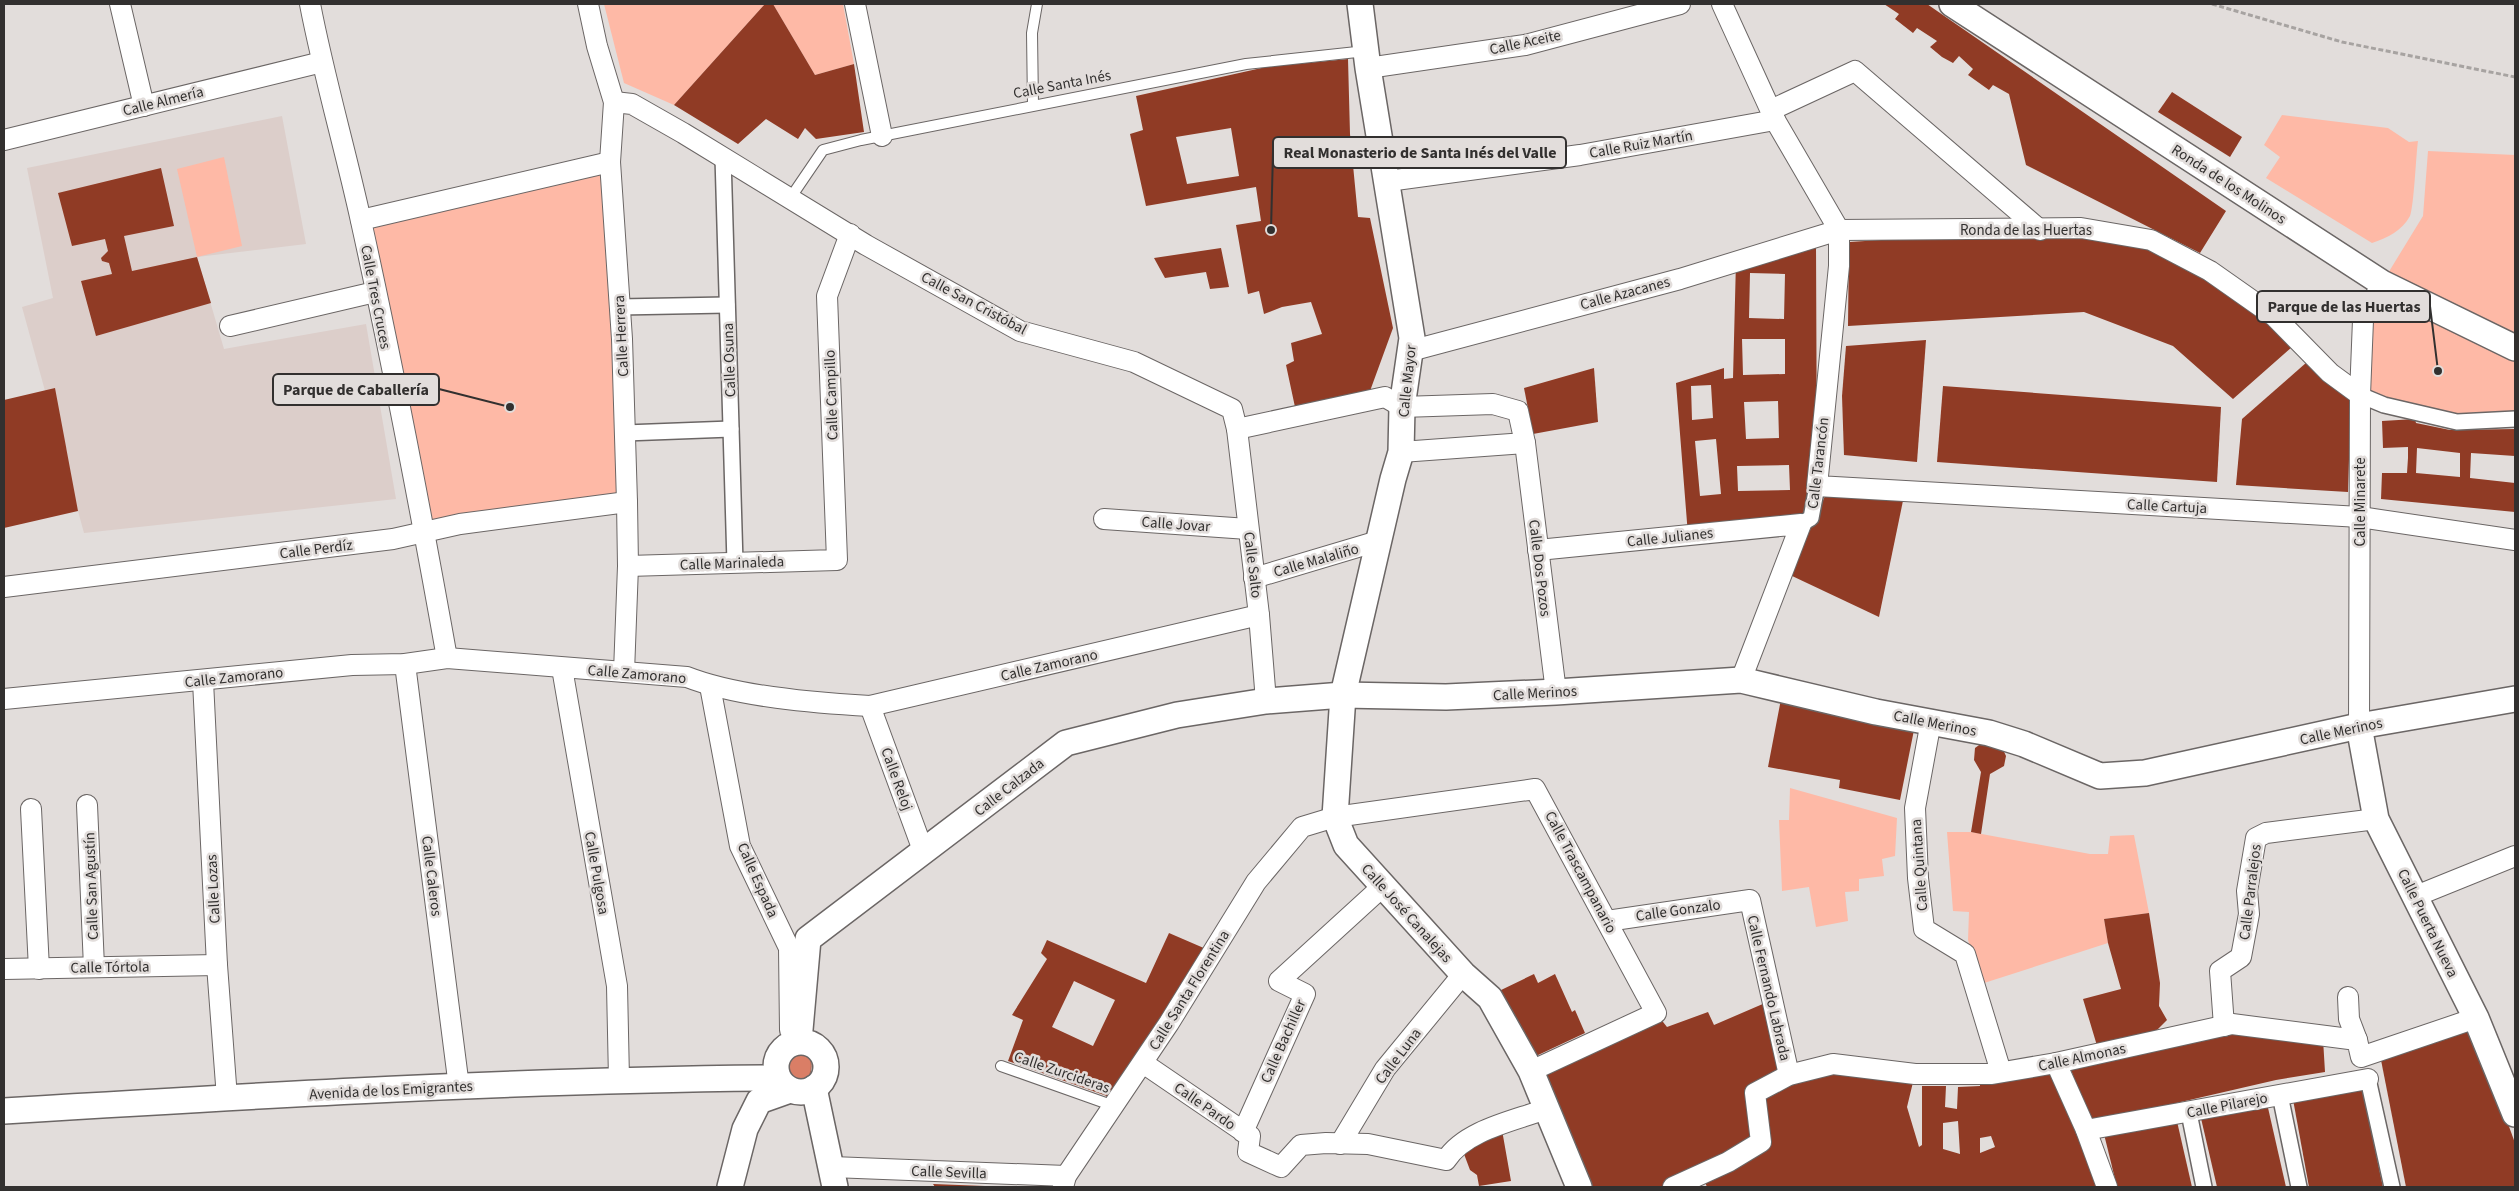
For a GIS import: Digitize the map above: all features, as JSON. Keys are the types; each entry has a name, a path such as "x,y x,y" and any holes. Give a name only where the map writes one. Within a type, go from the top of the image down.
{"street":[{"path":"120,4 144,106"},
{"name":"Calle Tres Cruces","path":"310,4 322,62 361,220 424,532 447,658"},
{"name":"Calle Herrera","path":"588,4 597,46 614,102 610,162 619,307 627,502 628,566 624,672"},
{"path":"856,4 882,136"},
{"name":"Calle Mayor","path":"1343,694 1378,541 1401,452 1402,407 1412,338 1367,60 1360,4"},
{"name":"Calle Aceite","path":"1367,60 1525,45 1680,4"},
{"path":"1722,4 1773,115 1839,230"},
{"name":"Ronda de los Molinos","path":"1952,4 2382,282 2515,348"},
{"name":"Calle Almería","path":"4,140 322,62"},
{"name":"Calle Ruiz Martín","path":"1388,182 1580,155 1773,115 1855,71 2040,230"},
{"name":"Calle San Cristóbal","path":"614,102 632,104 791,197 850,234 1020,331 1134,362 1232,409 1237,429"},
{"name":"Calle Osuna","path":"723,157 735,563"},
{"path":"361,220 610,162"},
{"name":"Ronda de las Huertas","path":"1839,230 2040,230 2081,228 2151,240 2210,270 2274,316 2330,373 2360,395 2384,405 2457,422 2515,418"},
{"name":"Calle Azacanes","path":"1410,351 1680,279 1839,230"},
{"name":"Calle Tarancón","path":"1741,680 1802,524 1811,518 1817,486 1839,266 1839,230"},
{"name":"Calle Campillo","path":"837,560 827,296 850,234"},
{"name":"Calle Minarete","path":"2359,726 2360,395 2363,320 2382,282"},
{"path":"230,326 376,292"},
{"path":"619,307 727,305"},
{"path":"1237,429 1385,397 1402,407"},
{"name":"Calle Dos Pozos","path":"1402,407 1493,404 1518,411 1525,443 1556,692"},
{"path":"625,433 731,429"},
{"name":"Calle Salto","path":"1237,429 1259,615 1266,701"},
{"path":"1401,452 1525,443"},
{"name":"Calle Cartuja","path":"1817,486 2360,517 2515,540"},
{"name":"Calle Perdíz","path":"4,587 393,539 460,524 627,502"},
{"name":"Calle Jovar","path":"1104,520 1248,529"},
{"name":"Calle Julianes","path":"1538,550 1802,524"},
{"name":"Calle Malaliño","path":"1254,578 1378,541"},
{"name":"Calle Marinaleda","path":"628,566 837,560"},
{"name":"Calle Zamorano","path":"4,699 352,665 405,664 447,658 687,677 710,686 825,704 870,706 1259,615"},
{"name":"Calle Caleros","path":"405,664 458,1087"},
{"name":"Calle Pulgosa","path":"562,668 617,986 619,1079"},
{"name":"Calle Merinos","path":"1343,694 1446,697 1741,680 1876,712 1931,721 1989,734 2024,744 2100,776 2145,773 2359,726 2515,699"},
{"name":"Calle Lozas","path":"203,681 217,965 227,1098"},
{"name":"Calle Espada","path":"710,686 740,846 789,948 795,1042"},
{"name":"Calle Calzada","path":"795,1042 808,940 1066,743 1177,714 1266,701 1343,694"},
{"name":"Calle José Canalejas","path":"1343,694 1335,817 1346,845 1382,887 1463,974 1490,998 1531,1071 1579,1187"},
{"name":"Calle Reloj","path":"870,706 924,852"},
{"name":"Calle Quintana","path":"1931,721 1915,808 1918,878 1924,929 1965,954 2001,1072"},
{"name":"Calle Puerta Nueva","path":"2359,726 2376,819 2510,1085 2515,1114"},
{"name":"Calle Trascampanario","path":"1335,817 1535,789 1656,1013 1531,1071"},
{"name":"Calle San Agustín","path":"87,805 94,968"},
{"path":"31,809 39,969"},
{"name":"Calle Santa Florentina","path":"1065,1182 1143,1063 1256,882 1302,826 1335,817"},
{"name":"Calle Parralejos","path":"2224,1026 2220,971 2242,957 2249,914 2247,891 2256,838 2266,833 2376,819"},
{"path":"2416,896 2515,856"},
{"name":"Calle Bachiller","path":"1243,1132 1305,994 1279,981 1382,887"},
{"name":"Calle Gonzalo","path":"1607,920 1750,900"},
{"name":"Calle Fernando Labrada","path":"1750,900 1789,1075"},
{"name":"Calle Tórtola","path":"4,969 217,965"},
{"name":"Calle Luna","path":"1340,1144 1385,1068 1463,974"},
{"path":"2348,997 2350,1019 2359,1048 2476,1018"},
{"name":"Calle Almonas","path":"1704,1181 1761,1142 1755,1093 1789,1075 1833,1064 1915,1074 2001,1072 2056,1063 2232,1024 2359,1048"},
{"path":"795,1042 815,1046 826,1059 825,1076 814,1088 806,1092 784,1084 776,1062 779,1054 795,1042"},
{"name":"Calle Pardo","path":"1143,1063 1250,1136 1248,1152 1281,1167 1302,1145 1340,1144"},
{"path":"2056,1063 2086,1130 2107,1187"},
{"name":"Avenida de los Emigrantes","path":"4,1111 619,1079 784,1084"},
{"path":"2368,1079 2392,1187"},
{"name":"Calle Pilarejo","path":"2086,1130 2189,1113 2368,1079"},
{"path":"730,1187 745,1129 759,1101 784,1084"},
{"path":"814,1088 833,1177"},
{"path":"2280,1095 2298,1187"},
{"path":"1340,1144 1368,1144 1446,1160 1453,1148 1467,1138 1546,1109"},
{"path":"2189,1113 2204,1187"},
{"name":"Calle Sevilla","path":"833,1177 1065,1182"},
{"path":"1673,1187 1704,1181"}],"lane":[{"path":"1032,106 1032,33 1037,4"},
{"name":"Calle Santa Inés","path":"791,197 823,150 882,136 1246,64 1367,60"},
{"name":"Calle Zurcideras","path":"1001,1066 1114,1106"}],"path":[{"path":"2212,4 2342,42 2515,77"}],"shaded area":[{"path":"604,4 765,4 674,105 624,83"},
{"path":"773,4 843,4 854,64 815,75"},
{"path":"2282,115 2388,128 2409,142 2418,141 2410,216 2403,226 2389,236 2372,243 2266,178 2280,157 2264,145"},
{"path":"282,116 306,244 197,257 224,349 366,324 396,499 84,533 22,307 53,298 27,168"},
{"path":"2428,151 2515,155 2515,419 2457,422 2360,395 2363,320 2382,283 2423,216"},
{"path":"224,157 242,246 197,257 177,169"},
{"path":"610,162 627,502 424,533 361,220"},
{"path":"1790,788 1897,818 1895,856 1882,859 1884,876 1859,879 1859,891 1845,892 1848,921 1816,927 1809,887 1782,891 1779,820 1789,820"},
{"path":"1947,832 1971,832 2090,854 2108,854 2110,836 2134,835 2149,913 2104,919 2108,943 1981,984 1968,940 1969,912 1953,911"},
{"path":"806,1047 811,1061 810,1074 806,1083 799,1086 793,1085 784,1071 787,1059 794,1048"}],"building":[{"path":"765,4 773,4 815,75 854,64 864,132 816,139 805,128 798,139 766,119 738,144 674,105"},
{"path":"1884,4 1927,4 2226,211 2200,253 2026,165 2009,94 1993,85 1989,90 1968,75 1973,69 1959,56 1953,63 1942,57 1930,47 1937,41 1917,28 1913,33 1895,19 1899,14"},
{"path":"1348,59 1350,134 1358,217 1370,218 1393,328 1370,391 1295,407 1286,365 1294,361 1291,343 1322,334 1311,302 1282,307 1264,314 1259,291 1248,294 1236,225 1261,221 1256,187 1146,206 1130,134 1143,130 1136,96 1266,67","holes":["1231,128 1239,176 1187,184 1176,137"]},
{"path":"2172,92 2242,137 2230,157 2158,112"},
{"path":"161,168 174,226 124,236 132,271 197,257 211,303 96,336 81,281 112,274 109,263 102,261 101,258 108,251 105,239 72,246 58,193"},
{"path":"2040,230 2145,242 2265,314 2292,347 2233,399 2173,346 2084,312 1848,326 1849,242"},
{"path":"1816,241 1817,486 1811,518 1688,535 1676,383 1724,368 1724,379 1733,378 1736,261","holes":["1750,273 1785,274 1784,319 1749,318","1742,339 1785,339 1785,374 1743,375","1711,385 1713,418 1692,420 1691,386","1778,401 1779,438 1746,439 1744,402","1716,439 1721,494 1700,496 1695,441","1789,465 1790,490 1738,491 1737,466"]},
{"path":"1221,248 1229,287 1210,289 1206,272 1165,278 1154,258"},
{"path":"1926,340 1917,462 1844,455 1842,396 1846,346"},
{"path":"2307,362 2351,395 2348,492 2236,485 2242,419"},
{"path":"1594,368 1598,422 1533,434 1524,388"},
{"path":"1943,386 2221,407 2217,482 1937,462"},
{"path":"55,388 78,511 4,528 4,400"},
{"path":"2415,419 2416,423 2450,430 2515,429 2515,456 2471,453 2470,478 2515,483 2515,512 2381,499 2382,473 2407,473 2408,458 2408,447 2383,448 2382,421","holes":["2417,448 2460,453 2460,477 2416,473"]},
{"path":"1829,487 1905,491 1879,617 1790,575"},
{"path":"1781,699 1915,725 1900,800 1839,788 1840,780 1768,767"},
{"path":"1986,740 2000,743 2006,756 2004,766 1990,774 1981,834 1971,832 1981,772 1974,760 1975,748"},
{"path":"2149,913 2160,983 2159,1006 2167,1020 2150,1037 2098,1049 2083,999 2121,989 2108,943 2104,919"},
{"path":"1169,933 1213,952 1118,1100 1008,1061 1023,1020 1012,1015 1047,959 1041,953 1047,940 1146,983","holes":["1074,981 1115,1000 1093,1046 1052,1027"]},
{"path":"1534,974 1538,983 1555,974 1572,1012 1575,1010 1585,1033 1536,1056 1499,991"},
{"path":"1772,1000 1789,1075 1833,1064 1915,1074 1907,1107 1919,1147 1922,1145 1922,1086 1946,1086 1945,1107 1957,1109 1958,1087 1980,1086 1980,1081 2051,1067 2098,1187 1707,1187 1702,1175 1673,1187 1579,1187 1531,1071 1656,1013 1667,1027 1708,1012 1714,1025","holes":["1958,1121 1960,1154 1943,1149 1943,1123","1991,1136 1995,1147 1980,1153 1980,1138"]},
{"path":"2472,1025 2515,1143 2515,1187 2406,1187 2381,1060"},
{"path":"2233,1027 2323,1039 2325,1072 2276,1080 2090,1123 2070,1067"},
{"path":"2361,1083 2383,1187 2309,1187 2292,1094"},
{"path":"2266,1099 2286,1187 2217,1187 2200,1114"},
{"path":"2176,1117 2192,1187 2117,1187 2103,1130"},
{"path":"1502,1130 1511,1181 1479,1186 1477,1175 1470,1170 1461,1146"},
{"path":"933,1184 985,1186 985,1187 935,1187"}],"place":[{"name":"Real Monasterio de Santa Inés del Valle","path":"1271,230"},
{"name":"Parque de las Huertas","path":"2438,371"},
{"name":"Parque de Caballería","path":"510,407"}]}
